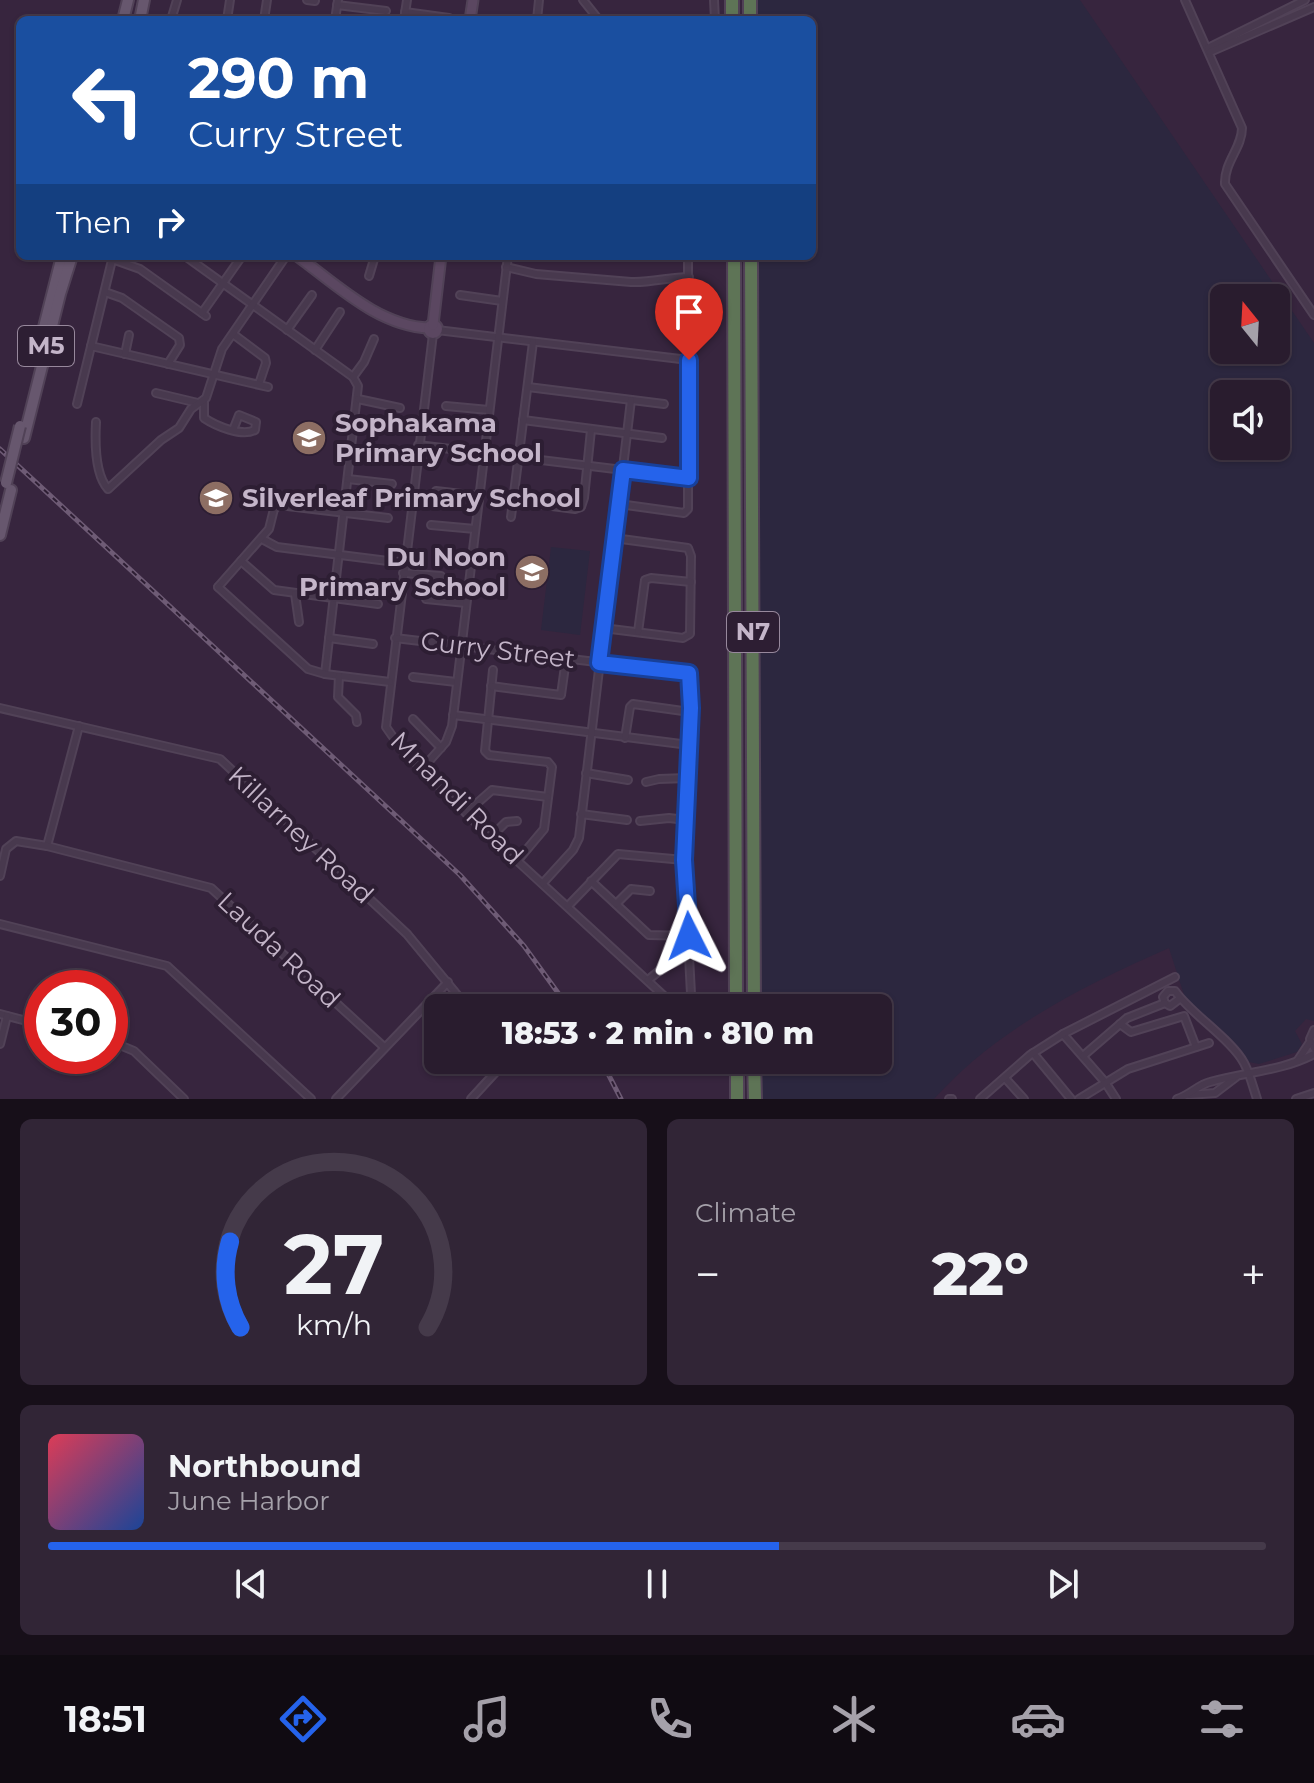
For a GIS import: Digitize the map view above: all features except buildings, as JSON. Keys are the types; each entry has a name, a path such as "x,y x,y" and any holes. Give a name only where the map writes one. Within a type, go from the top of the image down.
{"highway":[{"name":"N7","path":"734,260 736,994"},
{"name":"N7","path":"751,260 754,994"},
{"path":"737,1074 737,1099"},
{"path":"754,1074 755,1099"}],"main road":[{"name":"M5","path":"0,535 20,426 61,260"},
{"name":"M5","path":"0,509 24,438 71,260"}],"street":[{"path":"307,0 315,1"},
{"path":"404,16 407,0"},
{"path":"583,0 596,16"},
{"path":"1185,0 1242,128 1242,136 1227,166 1225,184 1314,315"},
{"path":"1209,50 1305,0"},
{"path":"338,2 386,11"},
{"path":"1209,50 1314,7"},
{"path":"77,404 111,260"},
{"path":"119,260 140,269 204,315 239,260"},
{"path":"190,260 353,377 358,386 325,674"},
{"path":"96,422 98,458 103,484 108,489 161,440 179,428 203,400 222,349 283,260"},
{"path":"303,260 376,312 404,325 689,360"},
{"path":"369,276 374,260"},
{"path":"433,329 441,260"},
{"path":"422,769 450,735 507,260"},
{"path":"619,504 684,513 689,504 688,260"},
{"path":"506,267 536,274 646,283 669,277 689,277"},
{"path":"105,292 126,300 179,338 180,345 168,364"},
{"path":"287,330 312,295"},
{"path":"460,295 502,301"},
{"path":"315,350 340,312"},
{"name":"Mnandi Road","path":"433,329 386,727 392,739 466,813 662,994"},
{"path":"233,334 265,358 259,384"},
{"path":"125,354 129,335"},
{"path":"353,377 374,339"},
{"path":"511,517 533,342"},
{"path":"91,346 268,387"},
{"path":"528,387 664,404"},
{"path":"156,393 203,400"},
{"path":"358,399 400,408"},
{"path":"203,400 205,419 233,430"},
{"path":"543,883 576,846 631,400"},
{"path":"446,406 489,410"},
{"path":"523,420 662,438"},
{"path":"513,501 583,510 591,430"},
{"path":"418,445 689,478"},
{"path":"348,479 392,484"},
{"path":"436,491 479,496"},
{"path":"548,505 549,496"},
{"path":"218,587 262,539 269,529 274,509 279,505 388,518"},
{"path":"309,518 310,509"},
{"path":"431,525 475,529"},
{"path":"603,628 689,636 691,582 690,553 686,546 614,538"},
{"path":"262,539 277,547 404,563"},
{"path":"241,561 270,588 378,604"},
{"path":"403,573 441,576"},
{"path":"638,632 645,580 691,582"},
{"path":"209,587 218,587 304,666 325,674 390,682"},
{"path":"295,594 299,622"},
{"path":"426,599 466,603"},
{"path":"329,638 373,644"},
{"name":"Curry Street","path":"395,638 689,673 684,860 691,994"},
{"path":"491,686 563,699 566,659"},
{"path":"493,670 484,746 486,754 550,764 552,770 544,831 518,860"},
{"path":"339,676 338,697 356,715 357,722"},
{"path":"413,677 456,682"},
{"path":"625,738 633,704 690,712"},
{"name":"Killarney Road","path":"0,708 220,759 407,934 457,994"},
{"path":"453,715 689,745"},
{"path":"413,719 441,748"},
{"path":"47,846 79,726"},
{"path":"586,773 628,780"},
{"path":"646,782 687,778"},
{"path":"466,813 492,790 548,797"},
{"path":"581,814 627,820"},
{"path":"640,821 686,820"},
{"path":"492,836 506,822 517,821"},
{"name":"Lauda Road","path":"0,876 6,849 12,842 47,846 211,888 384,1047"},
{"path":"568,906 618,854 684,860"},
{"path":"591,881 649,935 689,936"},
{"path":"616,904 631,889 650,891"},
{"path":"0,924 167,966 311,1099"},
{"path":"648,980 664,967"},
{"path":"980,1099 1033,1053 1063,1034 1175,977"},
{"path":"336,1099 448,982"},
{"path":"1146,990 1152,1009"},
{"path":"1165,1003 1163,997 1168,991 1177,993 1178,1000 1240,1057 1257,1099"},
{"path":"1083,1056 1130,1017 1165,1003 1173,1005 1178,1000"},
{"path":"0,1044 3,1015 24,1020"},
{"path":"1120,1024 1131,1032 1184,1016 1196,1047"},
{"path":"1177,1099 1210,1082 1298,1060 1313,1048 1314,1030"},
{"path":"1063,1034 1116,1099"},
{"path":"1079,1099 1128,1069 1209,1043"},
{"path":"128,1048 184,1099"},
{"path":"1298,1060 1313,1048"},
{"path":"1033,1053 1071,1099"},
{"path":"471,1099 494,1074"},
{"path":"1189,1095 1215,1093 1236,1077"},
{"path":"1005,1078 1024,1099"},
{"path":"1296,1099 1314,1093"}],"shaded area":[{"path":"757,0 1080,0 1274,284 1210,284 1210,364 1290,364 1290,308 1314,343 1314,1021 1306,1019 1295,1031 1302,1044 1297,1052 1259,1064 1249,1062 1185,998 1169,948 1106,977 1013,1030 958,1074 934,1099 761,1099 761,1074 892,1074 892,994 761,994 757,260 816,260 816,16 757,16"},
{"path":"551,547 590,551 580,635 541,630"}],"railway":[{"path":"0,449 460,875 524,946 559,994"},
{"path":"608,1074 621,1099"}],"place":[{"name":"Sophakama Primary School","path":"309,438"},
{"name":"Silverleaf Primary School","path":"216,498"},
{"name":"Du Noon Primary School","path":"532,572"}],"route":[{"path":"689,360 689,478 623,470 599,663 689,673 691,708 684,860 689,936"}]}
